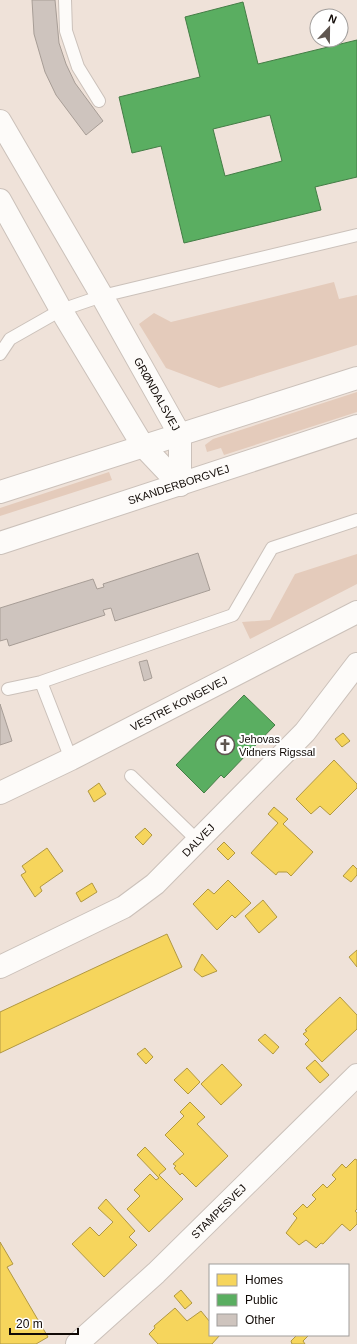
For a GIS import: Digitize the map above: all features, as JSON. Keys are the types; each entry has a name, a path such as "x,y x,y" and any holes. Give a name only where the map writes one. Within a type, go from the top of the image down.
{"street":[{"name":"GRØNDALSVEJ","path":"0,121 102,296 180,435 180,485"},
{"path":"0,200 62,310 143,446 180,485"},
{"path":"0,492 357,378"},
{"name":"SKANDERBORGVEJ","path":"0,543 357,426"},
{"name":"VESTRE KONGEVEJ","path":"0,794 357,612"},
{"name":"DALVEJ","path":"0,967 124,907 155,884 305,732 357,664"},
{"name":"STAMPESVEJ","path":"77,1344 156,1273 357,1075"}],"lane":[{"path":"68,0 66,31 78,67 99,101"},
{"path":"0,354 10,339 62,310 102,296 357,235"},
{"path":"8,690 41,682 233,615 272,548 357,520"},
{"path":"41,682 71,759"},
{"path":"131,776 198,841"}],"shaded area":[{"path":"334,282 339,299 357,295 357,345 219,388 166,368 139,324 154,313 171,322"},
{"path":"357,392 357,412 224,455 221,448 207,452 205,445 213,439"},
{"path":"109,472 112,480 0,516 0,508"},
{"path":"357,554 357,584 250,639 242,622 270,620 295,574"}],"building: Homes":[{"path":"343,733 350,741 342,747 335,739"},
{"path":"334,760 357,784 357,788 330,815 320,806 311,814 296,799"},
{"path":"99,783 106,794 94,802 88,791"},
{"path":"274,807 288,819 283,824 313,852 291,876 287,872 278,872 276,875 251,853 278,823 268,814"},
{"path":"145,828 152,835 143,845 135,837"},
{"path":"224,842 235,853 228,860 217,849"},
{"path":"47,848 63,871 40,887 42,891 35,897 21,875 26,872 22,866"},
{"path":"353,865 357,869 357,875 351,882 343,876"},
{"path":"228,880 251,903 235,918 232,915 217,930 193,904 208,889 214,894"},
{"path":"92,883 97,892 81,902 76,893"},
{"path":"263,900 277,917 259,933 245,916"},
{"path":"167,934 182,967 0,1053 0,1012"},
{"path":"357,950 357,967 349,957"},
{"path":"202,954 217,971 202,977 194,970"},
{"path":"340,997 357,1015 357,1029 322,1062 305,1044 309,1040 303,1034 307,1031 305,1030"},
{"path":"265,1034 279,1047 273,1054 258,1040"},
{"path":"145,1048 153,1057 146,1064 137,1054"},
{"path":"315,1060 329,1075 320,1083 306,1068"},
{"path":"222,1064 242,1085 221,1105 201,1084"},
{"path":"187,1068 200,1082 188,1094 174,1080"},
{"path":"190,1102 205,1117 197,1124 228,1156 196,1187 182,1173 180,1175 174,1168 176,1166 173,1164 184,1154 165,1135 184,1116 180,1112"},
{"path":"145,1147 166,1169 159,1175 183,1199 149,1232 127,1209 140,1196 134,1190 150,1174 156,1180 159,1178 137,1155"},
{"path":"355,1159 357,1160 357,1209 355,1211 357,1213 357,1224 350,1231 342,1224 323,1244 321,1243 316,1248 306,1240 299,1245 286,1233 297,1218 293,1214 303,1204 307,1208 316,1199 312,1195 323,1184 327,1188 336,1179 332,1175 342,1164 346,1168"},
{"path":"106,1199 135,1231 129,1237 137,1245 104,1277 72,1244 90,1227 99,1236 113,1222 98,1208"},
{"path":"0,1242 13,1264 7,1267 48,1337 36,1344 0,1344"},
{"path":"181,1290 192,1303 185,1309 174,1296"},
{"path":"175,1308 187,1321 201,1311 209,1321 209,1336 219,1336 212,1344 158,1344 149,1334 155,1328 154,1326"},
{"path":"296,1336 308,1336 303,1341 305,1344 292,1344 291,1341"}],"building: Public":[{"path":"243,2 258,64 324,48 349,48 349,42 357,40 357,177 315,187 321,210 184,243 161,146 132,153 119,97 200,77 185,17","holes":["270,115 282,161 225,176 213,129"]},
{"name":"Jehovas Vidners Rigssal","path":"244,695 275,725 224,778 221,775 204,793 176,765"}],"building: Other":[{"path":"32,0 55,0 59,43 66,64 75,83 103,121 86,135 56,95 45,72 34,34"},
{"path":"198,553 210,590 115,621 111,608 103,610 105,615 9,646 7,639 0,641 0,608 93,579 97,589 104,587 103,584"},
{"path":"147,660 152,678 144,681 139,662"},
{"path":"0,704 12,741 0,745"}],"place":[{"name":"Jehovas Vidners Rigssal","path":"225,745"}]}
